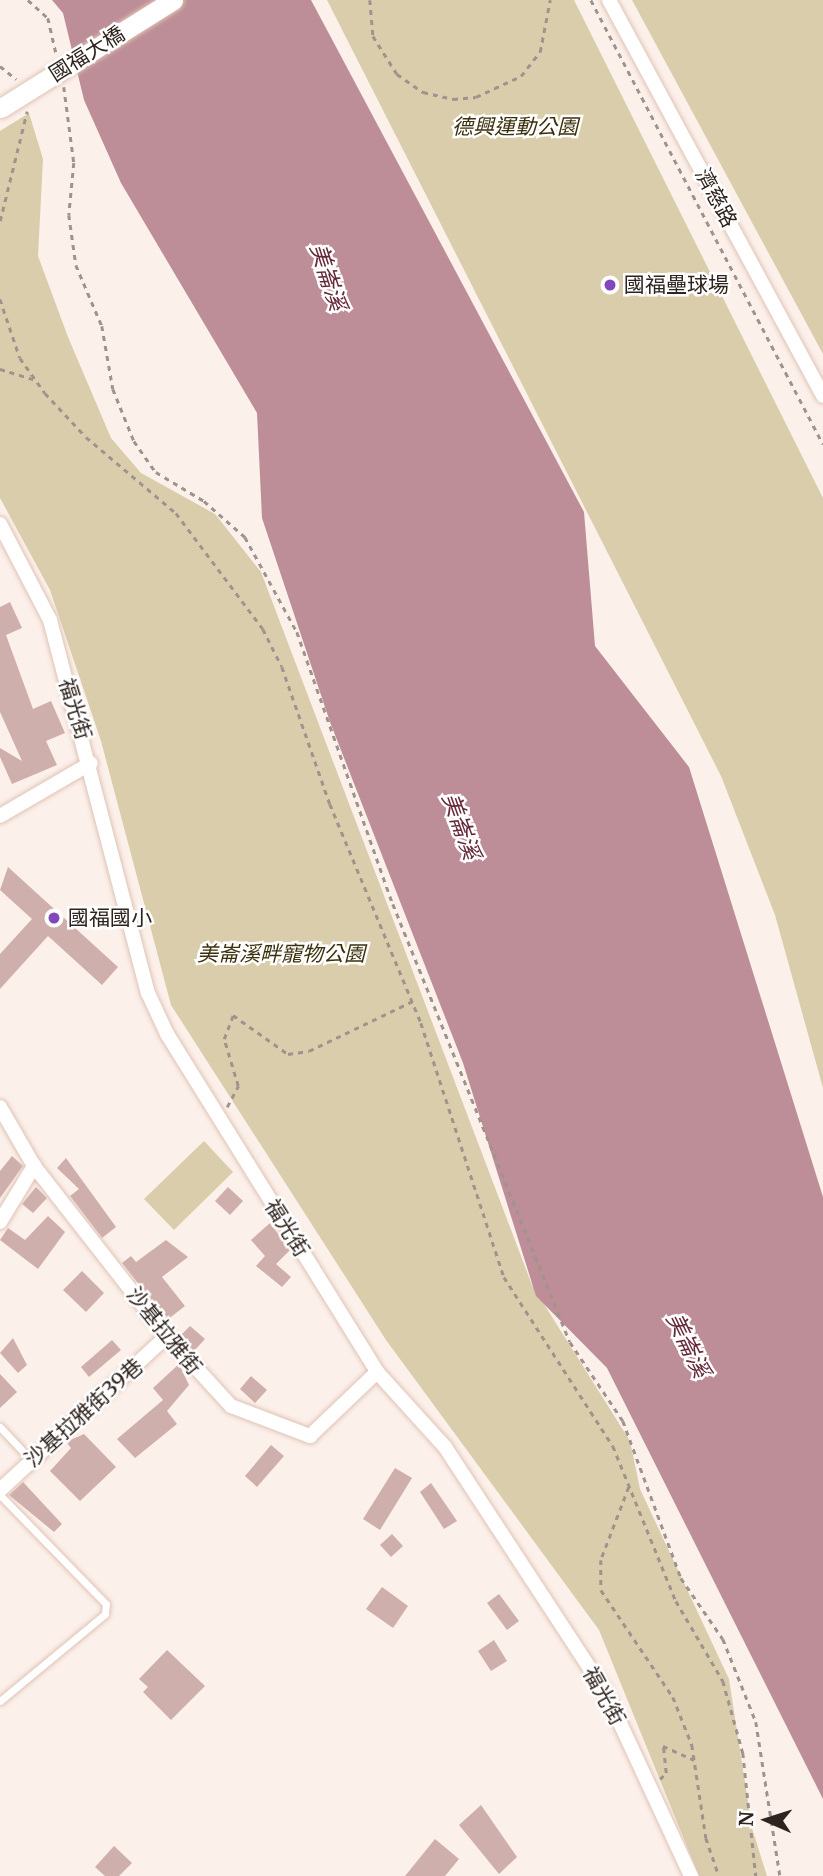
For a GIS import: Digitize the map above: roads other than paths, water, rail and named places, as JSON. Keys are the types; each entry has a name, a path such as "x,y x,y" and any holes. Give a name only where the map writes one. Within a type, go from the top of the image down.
{"street":[{"name":"國福大橋","path":"1,108 173,0"},
{"name":"濟慈路","path":"610,0 823,396"},
{"name":"福光街","path":"0,524 50,620 92,763 148,992 167,1034 218,1112 377,1372 445,1447 607,1695 691,1876"},
{"path":"0,816 92,763"},
{"name":"沙基拉雅街","path":"0,1107 34,1166 167,1336 230,1406 297,1434 321,1429 377,1372"},
{"path":"0,1222 34,1166"},
{"name":"沙基拉雅街39巷","path":"0,1492 167,1336"}],"lane":[{"path":"0,1427 31,1461"},
{"path":"0,1492 106,1604 105,1614 0,1701"}],"water":[{"name":"美崙溪","path":"52,0 311,0 584,512 595,646 689,767 823,1197 823,1799 607,1368 536,1296 463,1063 330,722 262,518 257,413 121,183 84,100 63,13"}],"place":[{"name":"國福壘球場","path":"610,285"},
{"name":"國福國小","path":"54,918"}],"park label":[{"name":"德興運動公園","path":"515,127"},
{"name":"美崙溪畔寵物公園","path":"281,954"}]}
